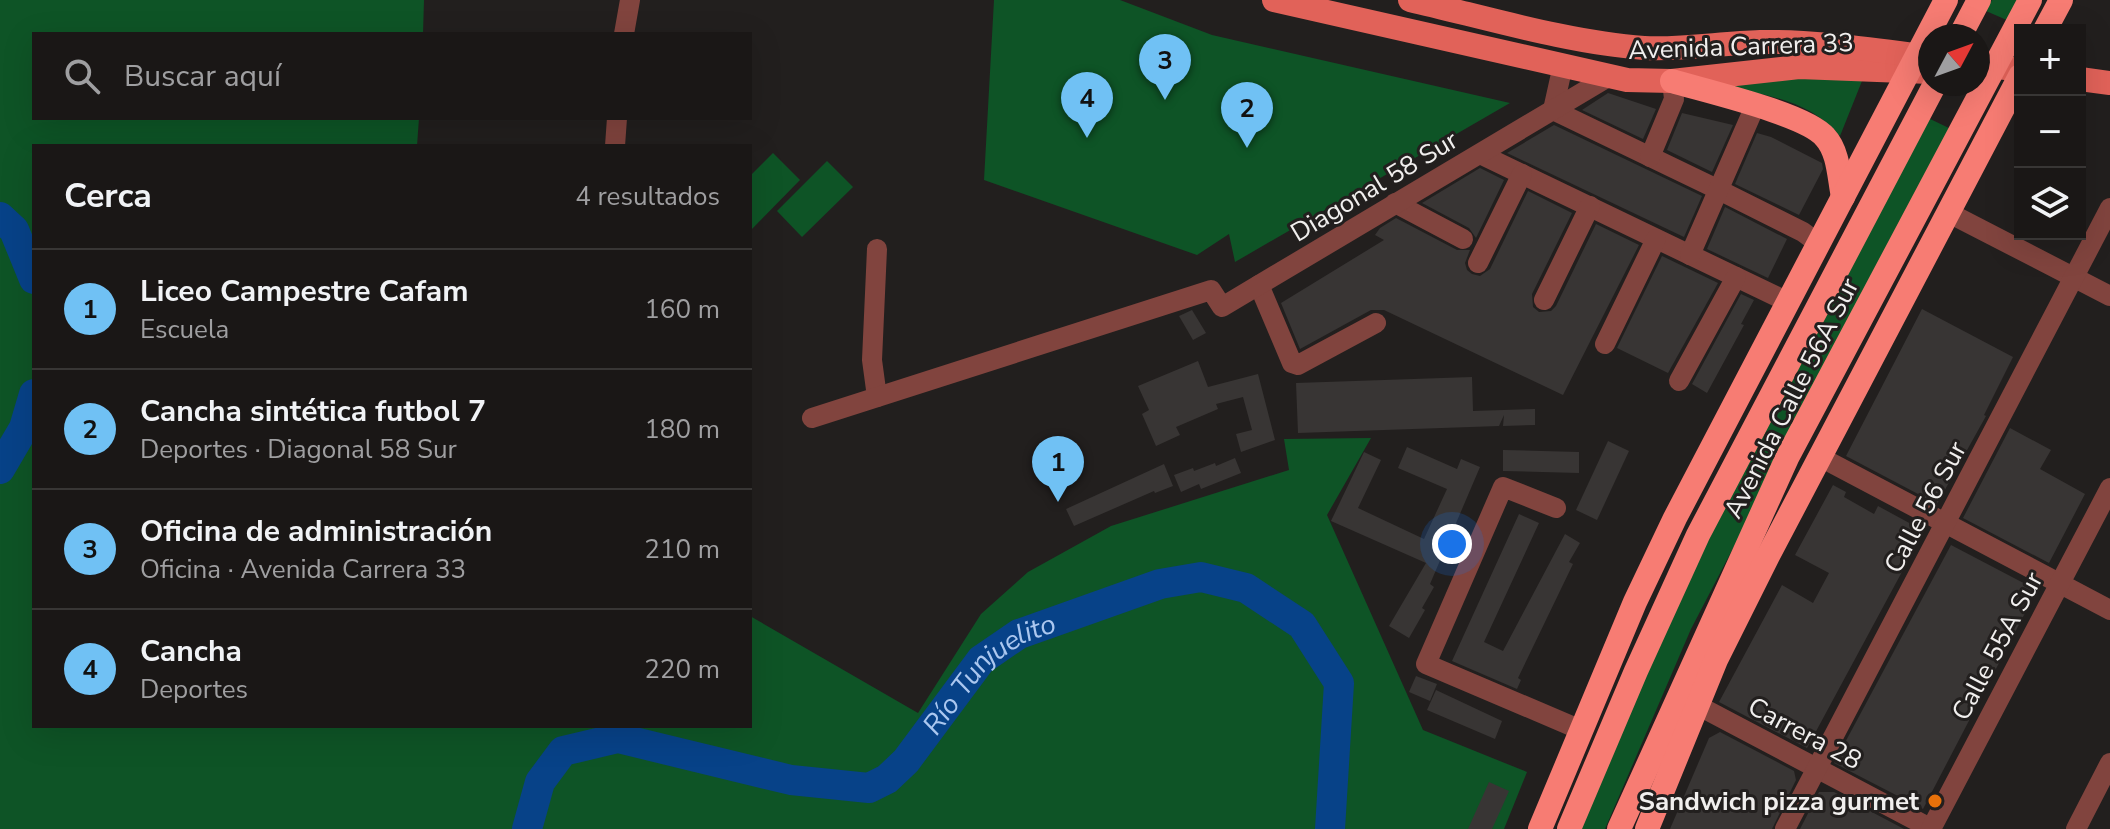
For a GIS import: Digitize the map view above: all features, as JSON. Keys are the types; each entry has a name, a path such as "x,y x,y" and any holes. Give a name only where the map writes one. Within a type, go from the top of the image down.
{"highway":[{"name":"Avenida Calle 56A Sur","path":"1937,24 1946,0"},
{"path":"1966,24 1979,0"},
{"name":"Avenida Calle 56A Sur","path":"1990,62 2030,0"},
{"path":"2048,24 2061,0"},
{"name":"Avenida Calle 56A Sur","path":"1540,829 1642,588 1843,197 1918,69"},
{"path":"1672,81 1806,122 1825,136 1834,152 1843,197"},
{"name":"Avenida Calle 56A Sur","path":"1647,829 1697,705 1768,556 2014,84"},
{"name":"Avenida Calle 56A Sur","path":"1568,829 1698,535 1929,96"},
{"name":"Avenida Calle 56A Sur","path":"1619,829 1787,458 1972,96"},
{"path":"1834,369 1896,314"},
{"path":"1750,375 1802,334"},
{"path":"1568,829 1581,730"}],"main road":[{"name":"Avenida Carrera 33","path":"1274,0 1647,82 1787,67 1918,64"},
{"name":"Avenida Carrera 33","path":"1410,0 1618,45 1668,49 1744,43 1807,43 1918,63"},
{"path":"1563,65 1569,36"},
{"path":"1610,76 1668,49"},
{"path":"1990,68 2014,71"},
{"path":"2086,80 2110,83"}],"street":[{"path":"624,32 630,0"},
{"path":"1563,65 1553,110 1803,232 1819,244"},
{"name":"Diagonal 58 Sur","path":"877,397 1211,290 1222,307 1610,76"},
{"path":"1650,157 1674,99 1672,81"},
{"path":"1690,255 1755,106"},
{"path":"615,144 617,120"},
{"path":"1480,154 1788,302"},
{"path":"1478,263 1522,174"},
{"path":"1395,203 1463,239"},
{"path":"1544,300 1590,206"},
{"name":"Calle 56 Sur","path":"1785,829 2110,208"},
{"path":"1949,213 2110,296"},
{"path":"1605,344 1656,239"},
{"path":"812,418 877,397 872,360 877,249"},
{"path":"1679,381 1736,277"},
{"path":"1259,285 1292,363 1298,365 1376,323"},
{"path":"1820,457 2110,610"},
{"path":"1556,508 1503,487 1426,664 1581,730"},
{"name":"Calle 55A Sur","path":"1931,829 2110,488"},
{"name":"Carrera 28","path":"1697,705 1931,829"},
{"path":"2076,829 2110,763"}],"green space":[{"path":"0,0 424,0 423,32 32,32 32,120 419,120 417,144 32,144 32,728 752,728 752,617 918,713 981,614 1028,572 1111,526 1289,470 1284,439 1371,438 1327,515 1423,730 1527,772 1504,829 0,829"},
{"path":"994,0 1120,0 1212,35 1510,103 1235,262 1229,234 1197,255 984,180"},
{"path":"1992,0 2020,0 2009,21 1986,11"},
{"path":"1807,77 1862,81 1840,136 1800,106 1720,86"},
{"path":"1926,117 1951,129 1691,629 1605,829 1579,829 1639,684 1710,534"},
{"path":"773,153 800,180 752,229 752,174"},
{"path":"827,161 853,187 802,237 777,211"}],"building":[{"path":"1608,93 1656,109 1643,139 1582,110"},
{"path":"1682,113 1733,125 1712,172 1667,150"},
{"path":"1554,125 1702,196 1684,237 1507,153"},
{"path":"1757,133 1822,163 1823,169 1799,215 1735,184"},
{"path":"1480,168 1504,180 1476,238 1469,228 1422,203"},
{"path":"1528,191 1572,213 1532,294 1533,307 1539,312 1551,311 1556,306 1596,224 1639,245 1563,395 1384,310 1371,310 1300,349 1281,303 1384,240 1375,235 1380,228 1396,218 1457,250 1470,250 1465,263 1467,270 1480,276 1490,269"},
{"path":"1725,207 1787,239 1768,278 1707,249"},
{"path":"1662,256 1718,283 1668,373 1617,348"},
{"path":"1741,294 1754,300 1707,393 1692,384"},
{"path":"1922,309 2013,357 1986,416 1937,504 1846,456"},
{"path":"1192,310 1206,333 1193,340 1179,316"},
{"path":"1198,361 1208,387 1258,374 1275,440 1241,452 1236,434 1252,430 1243,397 1216,404 1218,409 1176,427 1180,435 1156,446 1142,414 1149,410 1138,386"},
{"path":"1472,377 1473,411 1535,409 1535,425 1503,426 1504,415 1499,426 1298,433 1296,383"},
{"path":"2010,428 2051,450 2040,469 2085,494 2049,563 1963,518"},
{"path":"1608,441 1629,451 1597,520 1576,510"},
{"path":"1407,447 1457,469 1461,459 1480,467 1430,584 1434,587 1422,608 1425,610 1409,638 1389,626 1426,563 1331,521 1364,452 1381,460 1358,508 1424,539 1447,489 1398,468"},
{"path":"1503,450 1579,452 1579,473 1503,471"},
{"path":"1235,458 1241,473 1201,489 1199,484 1181,492 1174,475 1215,463 1216,466"},
{"path":"1164,464 1173,486 1154,491 1074,526 1066,509"},
{"path":"1833,485 1846,492 1844,497 1874,514 1878,506 1924,531 1807,748 1719,702 1782,585 1813,603 1829,573 1795,555"},
{"path":"1519,514 1539,523 1484,642 1503,651 1565,534 1580,543 1569,562 1573,564 1518,678 1521,680 1517,689 1452,661"},
{"path":"1951,545 2037,590 1923,809 1834,763"},
{"path":"1416,676 1437,684 1430,701 1409,692"},
{"path":"1436,690 1502,721 1495,739 1427,710"},
{"path":"1720,732 1794,771 1796,780 1772,829 1670,829 1709,738"},
{"path":"1489,782 1509,791 1502,807 1492,829 1468,829"},
{"path":"1819,792 1834,792 1904,829 1800,829"}],"waterway":[{"name":"Río Tunjuelito","path":"0,217 14,230 32,274"},
{"name":"Río Tunjuelito","path":"0,469 24,428 32,401"},
{"name":"Río Tunjuelito","path":"527,829 540,782 563,751 618,738 791,780 869,788 887,779 906,761 981,660 1019,634 1160,584 1201,577 1246,588 1302,625 1339,683 1330,829"}],"place":[{"name":"Oficina de administración","path":"1165,100"},
{"name":"Cancha","path":"1087,138"},
{"name":"Cancha sintética futbol 7","path":"1247,148"},
{"name":"Liceo Campestre Cafam","path":"1058,502"},
{"name":"Sandwich pizza gurmet","path":"1935,801"}]}
